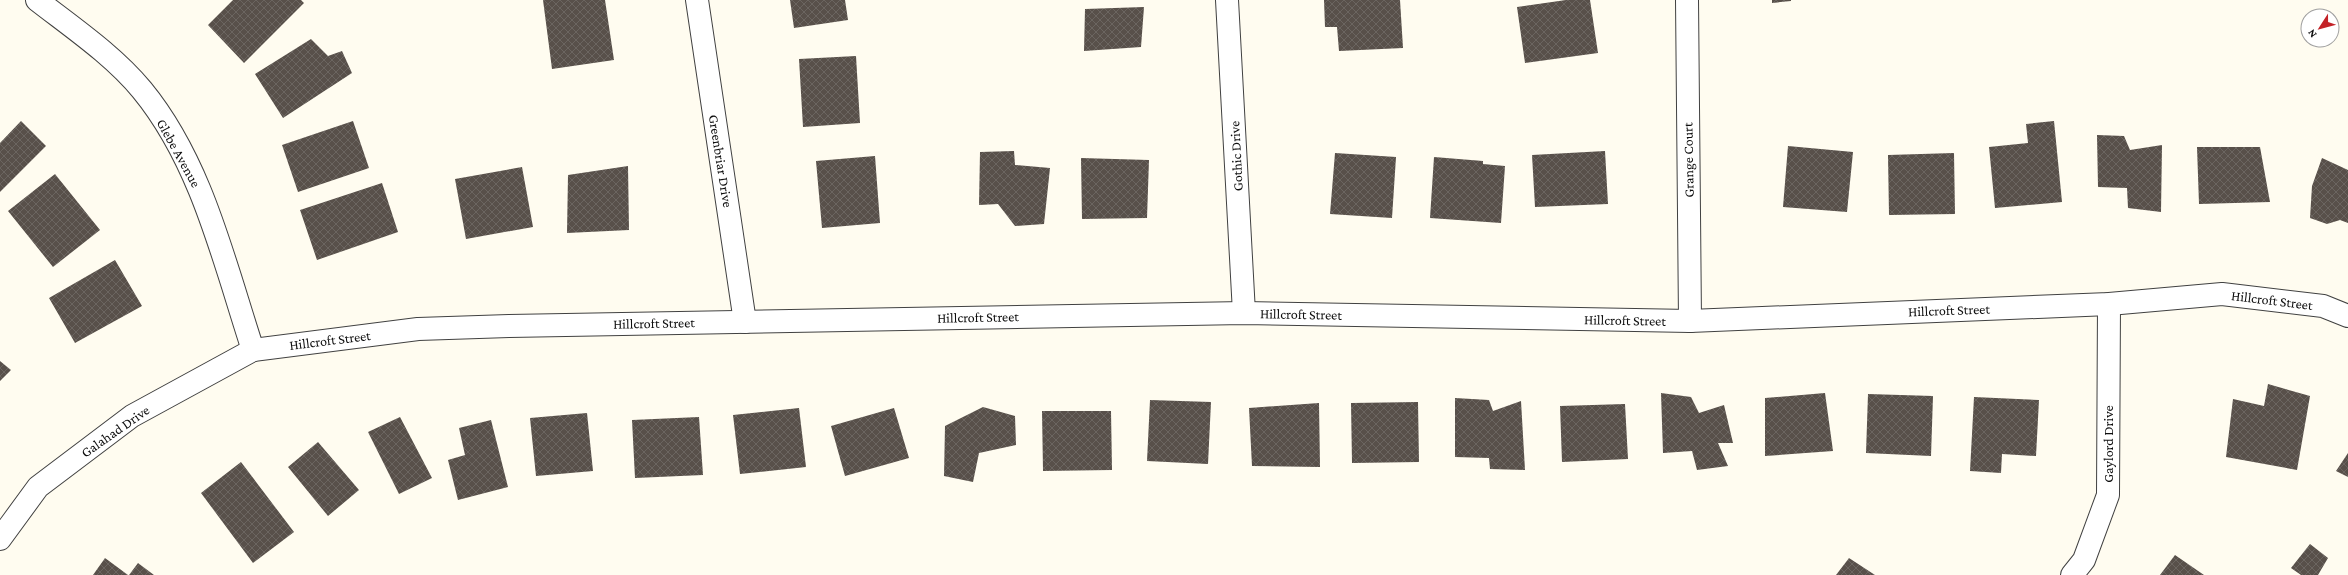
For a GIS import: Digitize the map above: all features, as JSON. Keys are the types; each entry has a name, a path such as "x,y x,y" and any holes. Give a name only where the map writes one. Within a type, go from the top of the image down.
{"street":[{"name":"Glebe Avenue","path":"37,0 95,45 142,90 175,139 200,192 253,350"},
{"name":"Greenbriar Drive","path":"697,0 745,322"},
{"name":"Gothic Drive","path":"1227,0 1244,312"},
{"name":"Grange Court","path":"1687,0 1690,321"},
{"name":"Hillcroft Street","path":"253,350 418,329 1244,312 1690,321 2109,304 2222,294 2323,306 2348,316"},
{"name":"Gaylord Drive","path":"2072,575 2084,560 2108,495 2109,304"},
{"name":"Galahad Drive","path":"0,539 38,487 126,421 253,350"}],"building":[{"path":"233,0 301,0 304,3 244,63 208,25"},
{"path":"543,0 605,0 614,60 552,69"},
{"path":"790,0 845,0 848,20 794,28"},
{"path":"1324,0 1400,0 1403,48 1339,51 1337,27 1325,27"},
{"path":"1566,0 1590,0 1598,53 1525,63 1517,7"},
{"path":"1772,0 1791,0 1791,1 1772,3"},
{"path":"1144,7 1141,47 1084,51 1085,9"},
{"path":"311,39 328,56 342,51 352,73 283,118 255,74"},
{"path":"856,56 860,123 803,127 799,59"},
{"path":"21,121 46,146 0,192 0,143"},
{"path":"353,121 369,168 298,192 282,145"},
{"path":"2054,121 2062,202 1995,208 1989,147 2028,143 2026,124"},
{"path":"2097,135 2124,136 2130,150 2162,145 2161,212 2128,208 2127,188 2098,187"},
{"path":"1788,146 1853,152 1847,212 1783,207"},
{"path":"2197,147 2260,147 2270,202 2199,204"},
{"path":"1014,151 1015,165 1050,168 1044,224 1015,226 998,204 979,205 980,152"},
{"path":"1605,151 1608,204 1535,207 1532,155"},
{"path":"1335,153 1396,157 1392,218 1330,214"},
{"path":"1954,153 1955,214 1889,215 1888,155"},
{"path":"875,156 880,223 822,228 816,161"},
{"path":"1434,157 1483,161 1483,164 1505,166 1501,223 1430,218"},
{"path":"1081,158 1149,160 1147,218 1082,219"},
{"path":"2322,158 2348,170 2348,223 2340,220 2327,224 2310,218 2312,186"},
{"path":"628,166 629,230 567,233 568,175"},
{"path":"522,167 533,227 466,239 455,179"},
{"path":"55,174 100,230 53,267 8,211"},
{"path":"382,183 398,232 317,260 300,210"},
{"path":"115,260 142,306 75,343 49,298"},
{"path":"0,361 11,370 0,381"},
{"path":"2268,384 2310,396 2297,470 2226,457 2233,399 2264,406"},
{"path":"1661,393 1691,397 1699,413 1724,405 1733,443 1718,443 1728,466 1697,470 1692,451 1663,453"},
{"path":"1825,393 1833,451 1765,456 1765,398"},
{"path":"1868,394 1933,396 1931,456 1866,453"},
{"path":"1974,397 2039,400 2036,456 2002,454 2001,473 1970,471"},
{"path":"1455,398 1489,400 1493,411 1521,401 1525,470 1490,469 1489,458 1455,457"},
{"path":"1150,400 1211,402 1208,464 1147,461"},
{"path":"1418,402 1419,462 1352,463 1351,403"},
{"path":"1319,403 1320,467 1252,466 1249,408"},
{"path":"1625,404 1628,459 1562,462 1560,406"},
{"path":"983,407 1015,416 1016,445 979,453 973,482 944,476 945,426"},
{"path":"799,408 806,467 740,474 733,415"},
{"path":"894,408 909,458 845,476 831,426"},
{"path":"1042,411 1111,411 1112,470 1043,471"},
{"path":"587,413 593,471 536,476 530,418"},
{"path":"400,417 432,478 399,494 368,432"},
{"path":"699,417 703,475 635,478 632,420"},
{"path":"491,420 508,487 458,500 448,460 465,455 459,428"},
{"path":"318,442 359,490 328,516 288,467"},
{"path":"2348,453 2348,477 2336,471"},
{"path":"241,462 294,532 253,563 201,493"},
{"path":"2310,544 2328,558 2318,575 2301,575 2291,568"},
{"path":"2175,555 2204,575 2160,575"},
{"path":"105,558 128,575 93,575"},
{"path":"1849,558 1875,575 1836,575"},
{"path":"138,563 154,575 129,575"}]}
